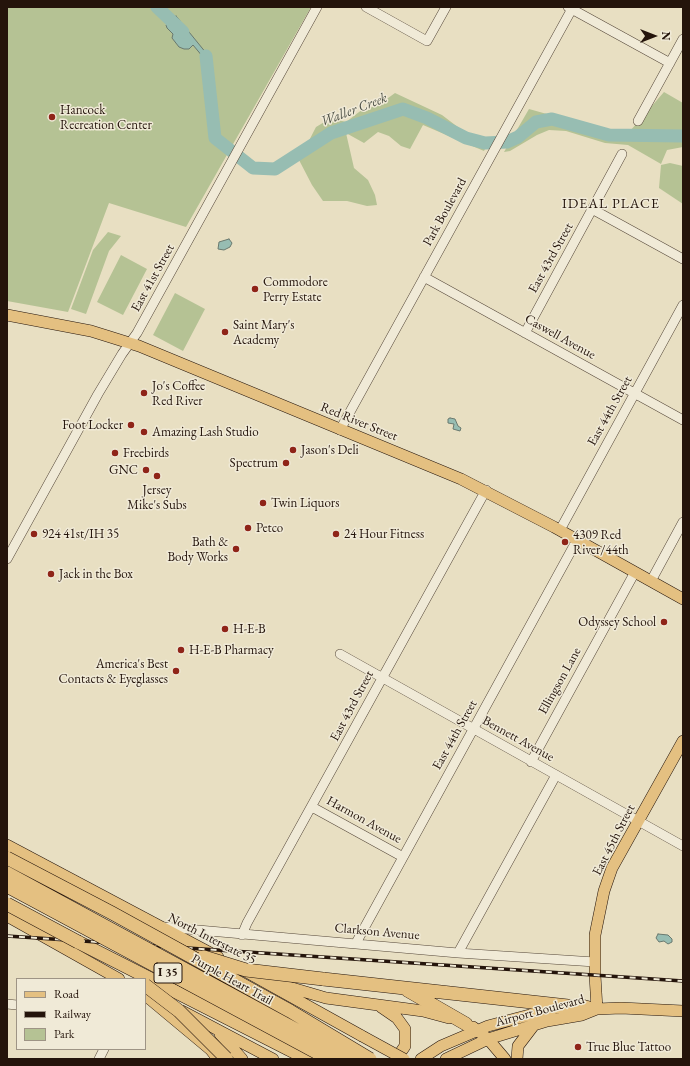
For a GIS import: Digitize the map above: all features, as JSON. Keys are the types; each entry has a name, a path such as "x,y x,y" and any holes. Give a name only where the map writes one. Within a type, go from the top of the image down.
{"highway":[{"name":"Purple Heart Trail","path":"8,851 112,913 290,1011 370,1059"},
{"name":"Purple Heart Trail","path":"7,873 350,1059"},
{"name":"Purple Heart Trail","path":"7,886 329,1059"},
{"name":"I 35","path":"7,904 78,942 308,1059"},
{"path":"112,913 198,955 225,965 264,973 323,978 568,1006"},
{"path":"78,942 135,978"},
{"path":"146,985 179,1011 224,1059"},
{"path":"403,987 472,1027"}],"main road":[{"name":"Red River Street","path":"7,315 91,332 130,343 486,490 683,599"},
{"name":"East 45th Street","path":"597,1009 595,935 604,891 612,868 683,740"},
{"name":"North Interstate 35","path":"8,851 24,853 53,868 404,1059"},
{"path":"23,925 16,913 15,904 31,874 38,870 53,868"},
{"path":"7,916 117,978"},
{"path":"255,977 310,995 381,1007 423,1011 472,1027 488,1039 505,1059"},
{"path":"146,994 199,1019 216,1030 273,1059"},
{"path":"146,995 211,1050 224,1059"},
{"name":"Airport Boulevard","path":"421,1059 472,1027 546,1010 582,1005 597,1009 683,1011"},
{"path":"381,1007 397,1018 405,1030 405,1046 396,1059"},
{"name":"Airport Boulevard","path":"446,1059 488,1039 534,1024 582,1015 597,1009"},
{"path":"517,1059 518,1046 534,1024"},
{"path":"216,1030 242,1059"}],"street":[{"name":"East 41st Street","path":"7,559 98,394 130,343 318,7"},
{"path":"366,7 427,41 446,7"},
{"path":"571,8 670,63"},
{"name":"Park Boulevard","path":"340,430 571,8"},
{"path":"638,121 683,39"},
{"name":"East 43rd Street","path":"525,333 622,154"},
{"path":"592,209 683,259"},
{"name":"Caswell Avenue","path":"424,277 683,420"},
{"name":"East 44th Street","path":"560,530 683,305"},
{"name":"East 43rd Street","path":"242,935 247,923 486,490"},
{"path":"651,580 683,522"},
{"name":"East 44th Street","path":"356,943 577,540"},
{"name":"Ellingson Lane","path":"531,762 635,572"},
{"name":"Bennett Avenue","path":"340,654 473,730 683,846"},
{"path":"458,952 556,775"},
{"name":"Harmon Avenue","path":"312,806 403,857"},
{"path":"7,886 24,853"},
{"name":"Clarkson Avenue","path":"158,926 202,932 595,962"},
{"path":"99,1059 104,1050"}],"green space":[{"path":"7,7 311,7 186,227 109,203 68,312 7,301"},
{"path":"664,92 683,103 683,147 667,150 661,164 628,145 605,143 566,131 549,130 537,135 510,151 504,152 529,109 604,130 630,131"},
{"path":"395,93 442,115 467,134 490,138 484,151 423,125 410,149 401,146 389,136 378,132 364,143 346,133 354,168 368,180 375,195 377,205 367,206 347,201 323,201 312,185 299,160 316,127 331,118 346,122 363,109 377,106"},
{"path":"670,163 683,166 683,204 659,188 661,165"},
{"path":"108,232 121,236 109,251 86,314 71,309 93,250"},
{"path":"121,255 147,269 123,315 97,302"},
{"path":"175,293 205,309 183,351 153,335"}],"water":[{"path":"176,16 211,59 212,74 209,75 204,69 203,57 193,45 189,49 184,49 179,47 172,38 173,34 166,25"},
{"path":"229,239 232,243 230,247 224,250 218,249 219,242"},
{"path":"448,419 455,419 458,426 461,428 460,431 453,429 454,424 448,423"},
{"path":"658,934 668,935 672,939 672,942 668,944 664,941 659,942 656,938"}],"waterway":[{"name":"Waller Creek","path":"157,7 183,32"},
{"name":"Waller Creek","path":"206,56 215,138 253,168 275,169 331,133 403,109 427,118 466,138 485,143 507,142 518,137 536,122 552,119 609,135 683,136"}],"railway":[{"path":"7,936 683,981"}],"place":[{"name":"Hancock Recreation Center","path":"52,117"},
{"name":"Commodore Perry Estate","path":"255,289"},
{"name":"Saint Mary's Academy","path":"225,332"},
{"name":"Jo's Coffee Red River","path":"144,393"},
{"name":"Foot Locker","path":"131,425"},
{"name":"Amazing Lash Studio","path":"144,432"},
{"name":"Jason's Deli","path":"293,450"},
{"name":"Freebirds","path":"115,453"},
{"name":"Spectrum","path":"286,463"},
{"name":"GNC","path":"146,470"},
{"name":"Jersey Mike's Subs","path":"157,476"},
{"name":"Twin Liquors","path":"263,503"},
{"name":"Petco","path":"248,528"},
{"name":"924 41st/IH 35","path":"34,534"},
{"name":"24 Hour Fitness","path":"336,534"},
{"name":"4309 Red River/44th","path":"565,542"},
{"name":"Bath & Body Works","path":"236,549"},
{"name":"Jack in the Box","path":"51,574"},
{"name":"Odyssey School","path":"664,622"},
{"name":"H-E-B","path":"225,629"},
{"name":"H-E-B Pharmacy","path":"181,650"},
{"name":"America's Best Contacts & Eyeglasses","path":"176,671"},
{"name":"True Blue Tattoo","path":"578,1047"}],"district":[{"name":"IDEAL PLACE","path":"611,204"}]}
